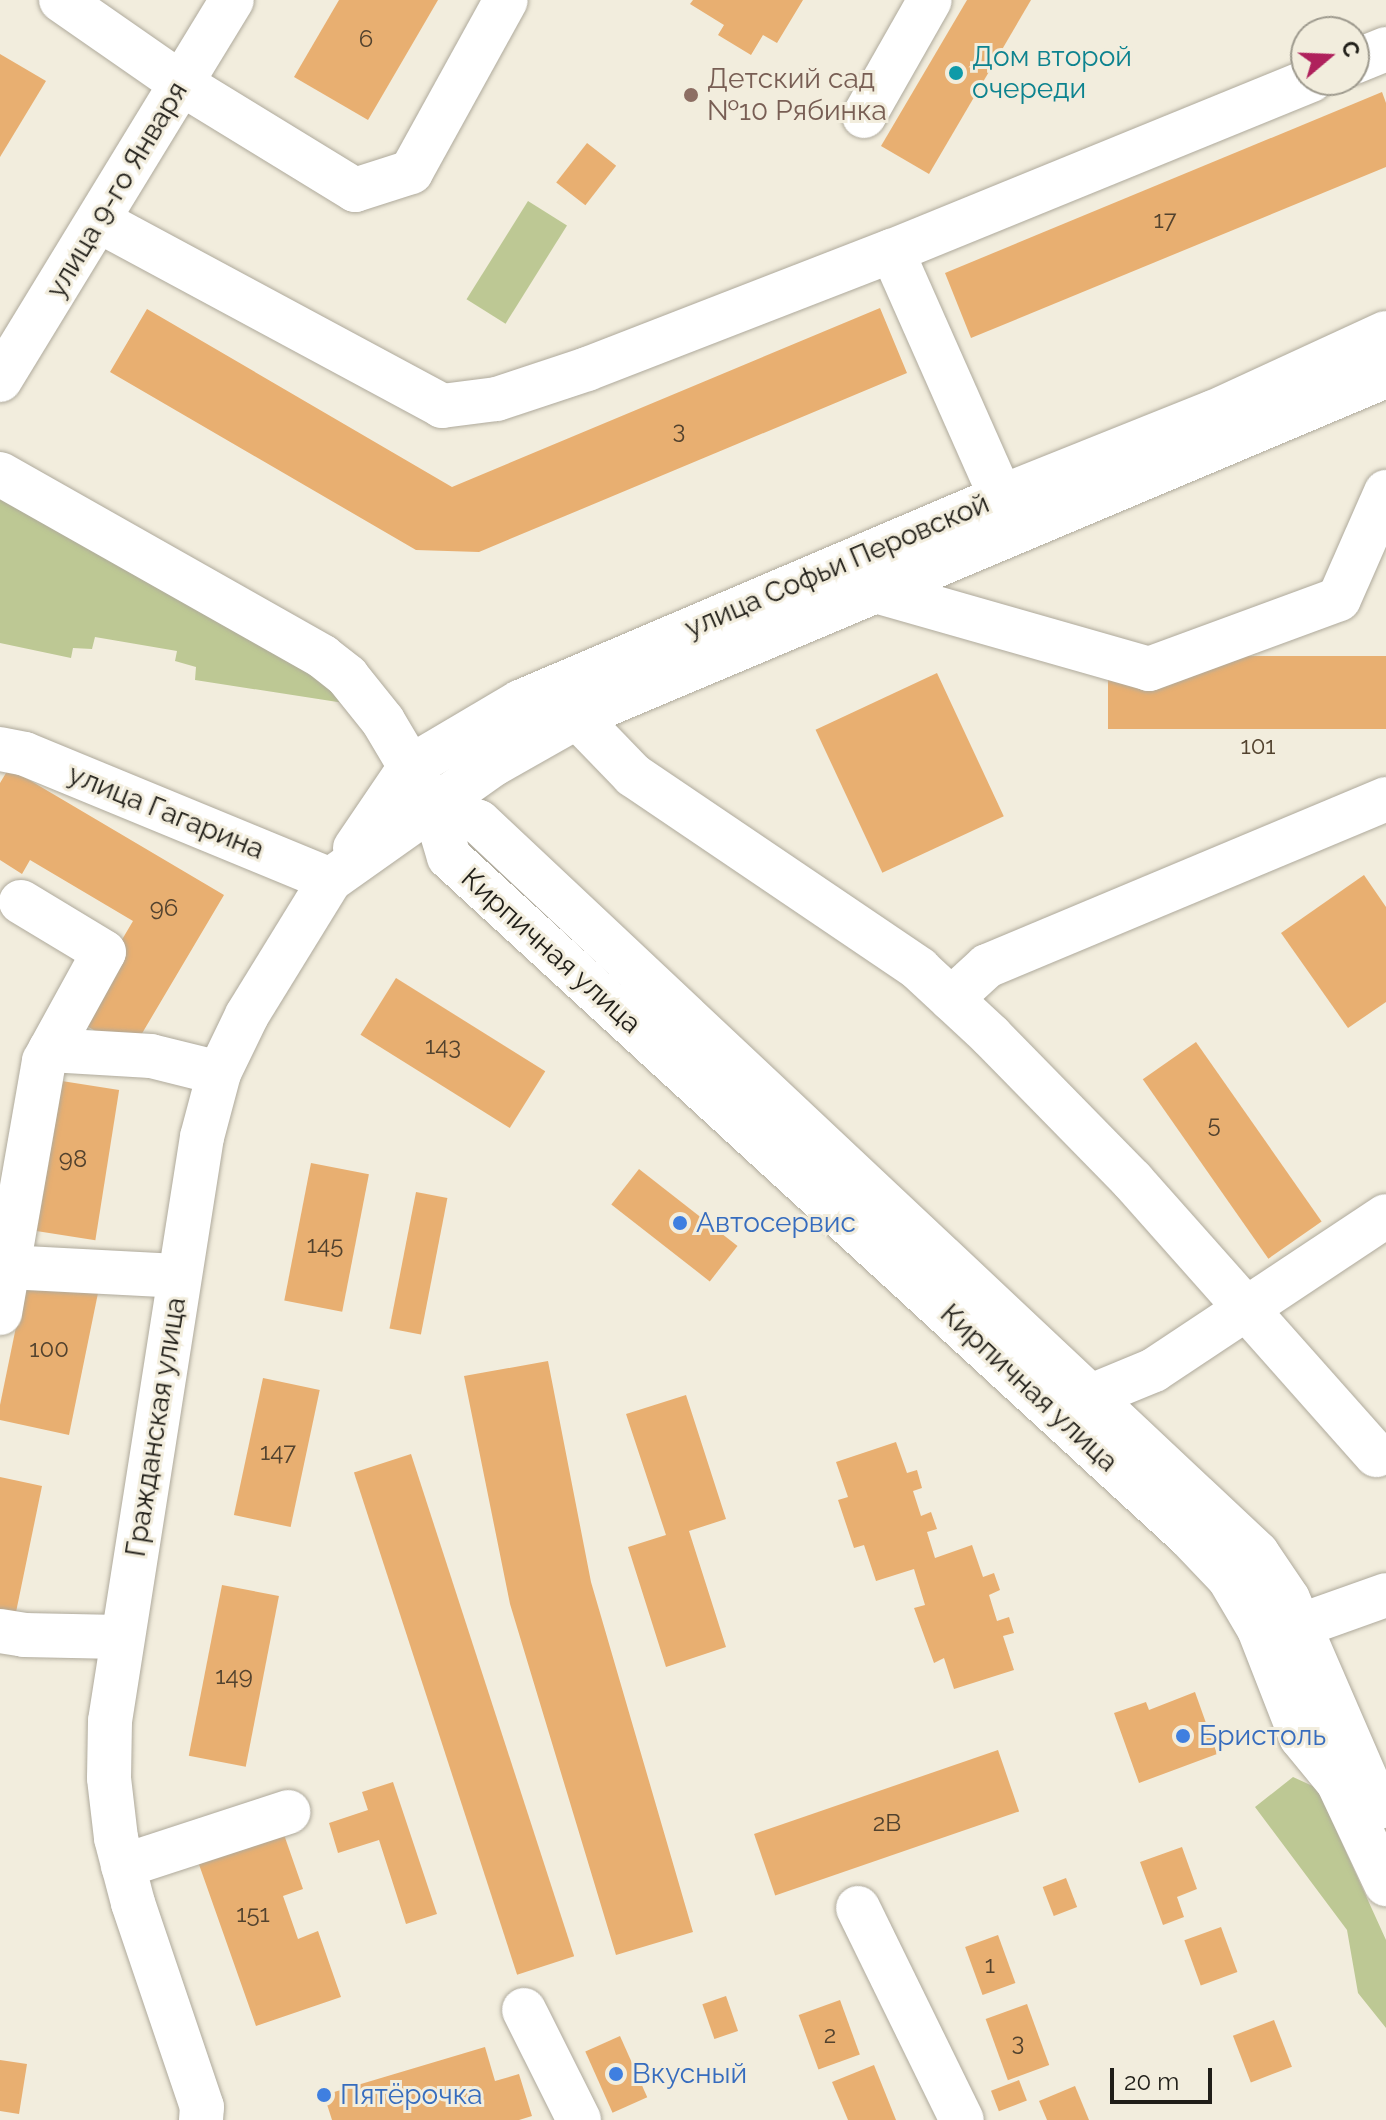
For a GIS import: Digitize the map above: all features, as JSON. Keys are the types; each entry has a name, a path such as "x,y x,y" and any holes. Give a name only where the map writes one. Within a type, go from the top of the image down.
{"street":[{"path":"61,0 182,84 355,190 411,172 506,0"},
{"name":"улица 9-го Января","path":"0,380 232,0"},
{"path":"864,116 930,0"},
{"path":"99,221 442,406 497,399 587,369 892,251 1290,89"},
{"path":"892,251 1001,497"},
{"name":"улица Софьи Перовской","path":"335,875 410,767 520,702 1001,497 1214,412 1386,333"},
{"name":"улица Софьи Перовской","path":"434,807 505,756 577,717 1386,376"},
{"path":"0,474 323,657 362,692 434,807"},
{"path":"876,591 1149,669 1339,599 1386,492"},
{"path":"577,717 633,775 919,969 1132,1180 1244,1310 1376,1455"},
{"name":"улица Гагарина","path":"0,749 25,754 335,875"},
{"path":"951,999 987,966 1386,799"},
{"name":"Гражданская улица","path":"201,2120 202,2107 123,1866 110,1807 108,1751 120,1637 172,1339 202,1137 219,1073 274,968 335,875 434,807"},
{"name":"Кирпичная улица","path":"434,807 479,822 1257,1553 1273,1574 1299,1626 1382,1849"},
{"name":"Кирпичная улица","path":"434,807 449,857 1189,1536 1229,1578 1259,1629 1301,1737 1338,1782 1382,1849"},
{"path":"0,1313 44,1061 104,952 21,902"},
{"path":"50,1050 151,1056 219,1073"},
{"path":"1091,1396 1154,1370 1386,1216"},
{"path":"8,1267 179,1276"},
{"path":"1299,1626 1386,1595"},
{"path":"0,1631 24,1635 120,1637"},
{"path":"123,1866 288,1812"},
{"path":"858,1908 962,2120"},
{"path":"524,2010 579,2120"}],"green space":[{"path":"528,201 567,225 506,324 467,299"},
{"path":"0,493 314,672 344,703 195,680 196,667 175,661 177,651 95,637 92,649 73,648 71,658 0,643"},
{"path":"1293,1777 1317,1788 1386,1940 1386,2028 1358,1993 1347,1930 1255,1807"}],"building":[{"path":"339,0 438,0 368,120 294,77"},
{"path":"693,0 803,0 777,43 763,35 751,55 718,35 724,25 690,4"},
{"name":"Дом второй очереди","path":"967,0 1031,0 929,174 881,146"},
{"path":"0,54 46,81 0,157"},
{"path":"1382,92 1386,103 1386,167 971,338 945,273"},
{"path":"587,143 616,166 585,205 556,182"},
{"path":"880,308 907,373 479,552 416,550 110,372 147,309 452,487"},
{"path":"1108,656 1386,656 1386,729 1108,729"},
{"path":"937,673 1004,816 882,873 816,730"},
{"path":"9,768 224,895 131,1052 75,1019 133,921 30,860 22,874 0,860 0,783"},
{"path":"1364,875 1386,907 1386,1002 1348,1028 1281,933"},
{"path":"396,978 545,1071 510,1128 360,1035"},
{"path":"1196,1042 1322,1221 1268,1259 1143,1079"},
{"path":"49,1079 119,1090 95,1240 25,1229"},
{"path":"311,1163 369,1174 342,1312 284,1300"},
{"path":"639,1169 738,1246 710,1281 611,1204"},
{"path":"416,1192 447,1198 421,1335 389,1328"},
{"path":"26,1278 98,1293 69,1435 0,1420 0,1405"},
{"path":"548,1361 591,1582 693,1932 616,1955 510,1604 464,1376"},
{"path":"263,1378 320,1390 291,1527 234,1515"},
{"path":"686,1395 726,1519 689,1531 726,1647 666,1667 628,1547 666,1535 626,1414"},
{"path":"896,1442 907,1473 917,1470 922,1488 913,1491 921,1516 931,1512 937,1529 927,1532 935,1558 972,1545 983,1577 994,1573 1000,1590 989,1595 997,1621 1009,1617 1014,1633 1003,1636 1014,1670 954,1689 944,1658 934,1663 914,1608 925,1605 914,1569 876,1581 864,1545 854,1548 838,1500 848,1497 836,1462"},
{"path":"411,1454 574,1956 517,1975 354,1473"},
{"path":"0,1477 42,1486 15,1617 0,1614"},
{"path":"222,1585 279,1596 246,1767 189,1756"},
{"path":"1195,1692 1217,1754 1139,1783 1114,1713 1146,1702 1149,1710"},
{"path":"998,1750 1019,1811 775,1895 754,1834"},
{"path":"393,1782 437,1914 406,1924 379,1840 338,1853 329,1823 368,1810 362,1792"},
{"path":"281,1826 303,1889 283,1896 298,1939 318,1931 341,1997 256,2026 196,1856"},
{"path":"1182,1847 1197,1889 1177,1897 1184,1917 1163,1925 1140,1862"},
{"path":"1066,1878 1077,1907 1054,1916 1043,1887"},
{"path":"1221,1927 1237,1972 1201,1985 1184,1940"},
{"path":"998,1935 1015,1983 983,1995 965,1947"},
{"path":"726,1996 738,2031 714,2039 702,2004"},
{"path":"840,2000 860,2055 818,2070 799,2015"},
{"path":"1027,2004 1049,2065 1008,2080 986,2019"},
{"path":"1274,2020 1292,2067 1251,2082 1233,2036"},
{"name":"Вкусный","path":"620,2036 647,2097 613,2113 585,2051"},
{"path":"485,2047 495,2081 519,2074 532,2116 519,2120 332,2120 324,2095"},
{"path":"0,2060 27,2064 19,2114 0,2111"},
{"path":"874,2065 896,2120 848,2120 832,2082"},
{"path":"1019,2080 1027,2101 999,2111 991,2091"},
{"path":"1075,2086 1089,2120 1047,2120 1039,2101"}],"place":[{"name":"Дом второй очереди","path":"956,73"},
{"name":"Детский сад №10 Рябинка","path":"691,95"},
{"name":"Автосервис","path":"680,1223"},
{"name":"Бристоль","path":"1183,1736"},
{"name":"Вкусный","path":"616,2074"},
{"name":"Пятёрочка","path":"324,2095"}]}
